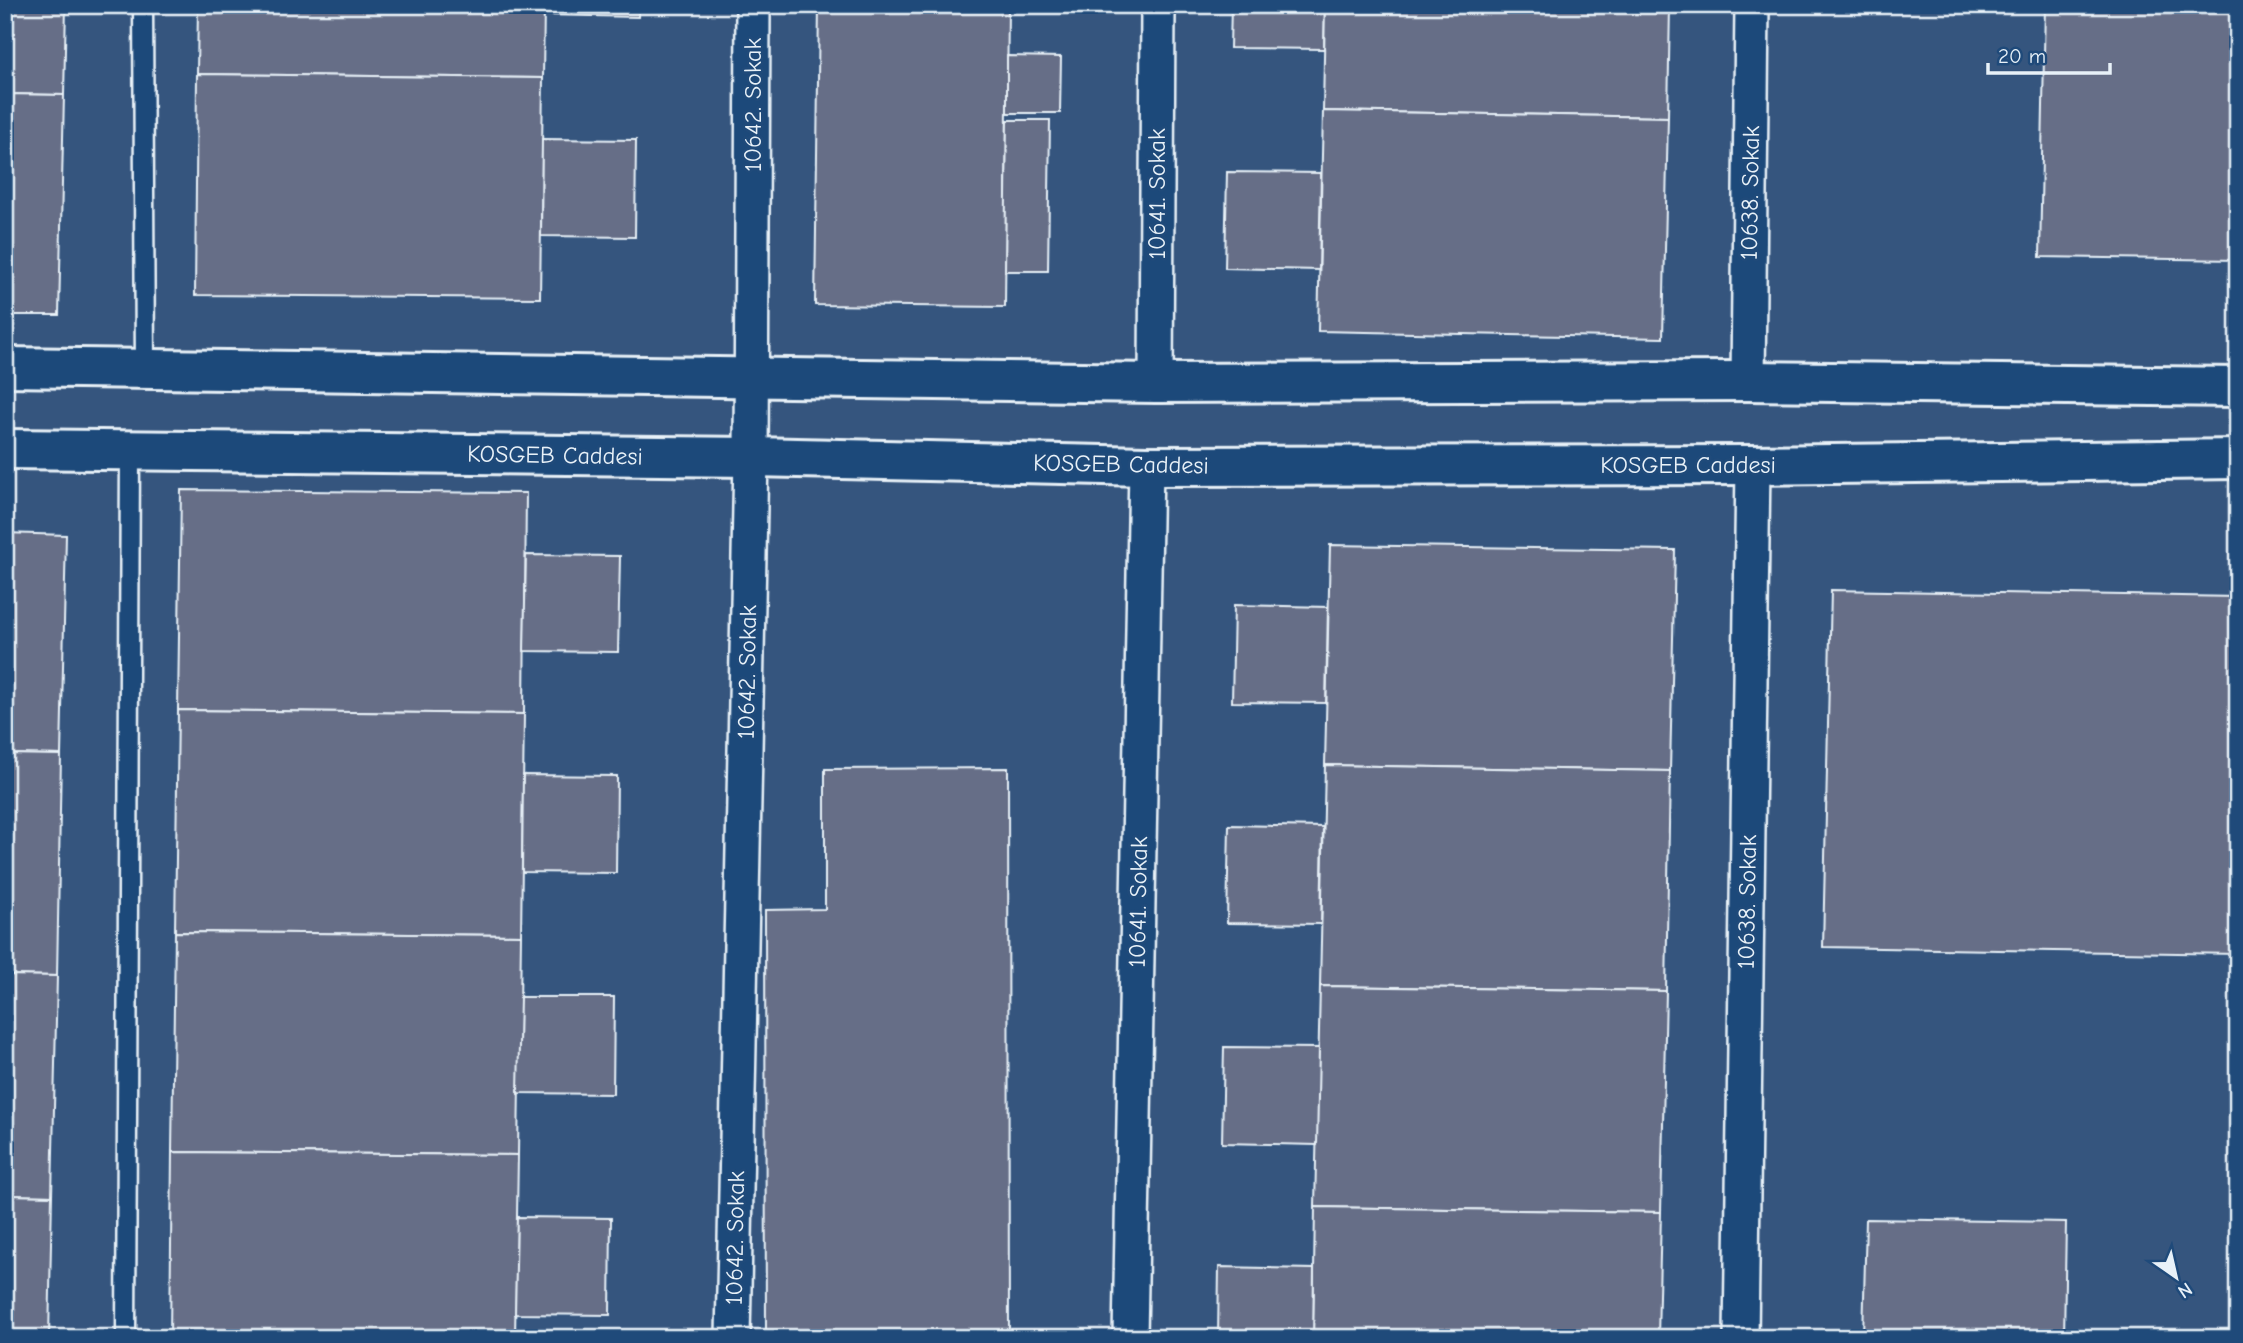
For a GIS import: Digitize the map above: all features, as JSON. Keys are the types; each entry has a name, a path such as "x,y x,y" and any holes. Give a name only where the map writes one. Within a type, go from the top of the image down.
{"main road":[{"path":"5,367 1156,383 1748,382 2238,387"},
{"name":"KOSGEB Caddesi","path":"5,449 751,457 1146,466 1753,465 2238,459"}],"street":[{"name":"10642. Sokak","path":"733,1338 751,457 753,5"},
{"name":"10641. Sokak","path":"1156,383 1158,5"},
{"name":"10638. Sokak","path":"1748,382 1752,5"},
{"name":"10638. Sokak","path":"1741,1338 1753,465"},
{"name":"10641. Sokak","path":"1130,1338 1146,466"}],"lane":[{"path":"143,5 145,368"},
{"path":"125,1338 130,451"}],"shaded area":[{"path":"5,5 2238,5 2238,1338 5,1338"}],"building":[{"path":"5,5 66,5 64,95 5,94"},
{"path":"198,5 544,5 543,78 197,74"},
{"path":"544,5 639,5 638,17 544,15"},
{"path":"819,5 1008,5 1005,307 815,305"},
{"path":"1231,5 1325,5 1324,49 1230,48"},
{"path":"1325,5 1670,5 1668,117 1323,111"},
{"path":"2045,5 2238,5 2238,260 2040,257"},
{"path":"1007,56 1061,57 1060,113 1007,113"},
{"path":"197,74 543,78 540,298 195,295"},
{"path":"5,94 64,95 59,315 5,315"},
{"path":"1323,111 1668,117 1663,338 1318,331"},
{"path":"1007,120 1050,120 1048,271 1005,271"},
{"path":"542,139 636,140 635,237 541,236"},
{"path":"1227,172 1321,173 1319,270 1225,268"},
{"path":"181,490 526,493 524,714 178,710"},
{"path":"5,533 66,535 61,755 5,754"},
{"path":"1330,545 1675,550 1670,771 1325,765"},
{"path":"526,555 620,556 618,652 524,651"},
{"path":"1831,590 2238,597 2238,954 1823,947"},
{"path":"1234,605 1328,607 1326,703 1232,702"},
{"path":"178,710 524,714 521,935 175,932"},
{"path":"5,754 61,755 57,976 5,975"},
{"path":"1325,765 1670,771 1666,991 1320,986"},
{"path":"1008,768 1009,1338 766,1338 765,910 825,909 825,769"},
{"path":"523,775 617,776 616,873 522,872"},
{"path":"1229,825 1323,827 1321,924 1227,923"},
{"path":"175,932 521,935 518,1155 172,1152"},
{"path":"5,975 57,976 52,1196 5,1195"},
{"path":"1320,986 1666,991 1661,1212 1315,1207"},
{"path":"520,997 614,997 613,1094 518,1093"},
{"path":"1224,1047 1319,1048 1317,1145 1222,1143"},
{"path":"172,1152 518,1155 515,1338 170,1338"},
{"path":"5,1195 52,1196 49,1338 5,1338"},
{"path":"1315,1207 1661,1212 1658,1338 1313,1338"},
{"path":"517,1217 611,1218 610,1315 515,1314"},
{"path":"1866,1219 2066,1222 2064,1338 1863,1338"},
{"path":"1219,1267 1314,1269 1313,1338 1218,1338"}]}
